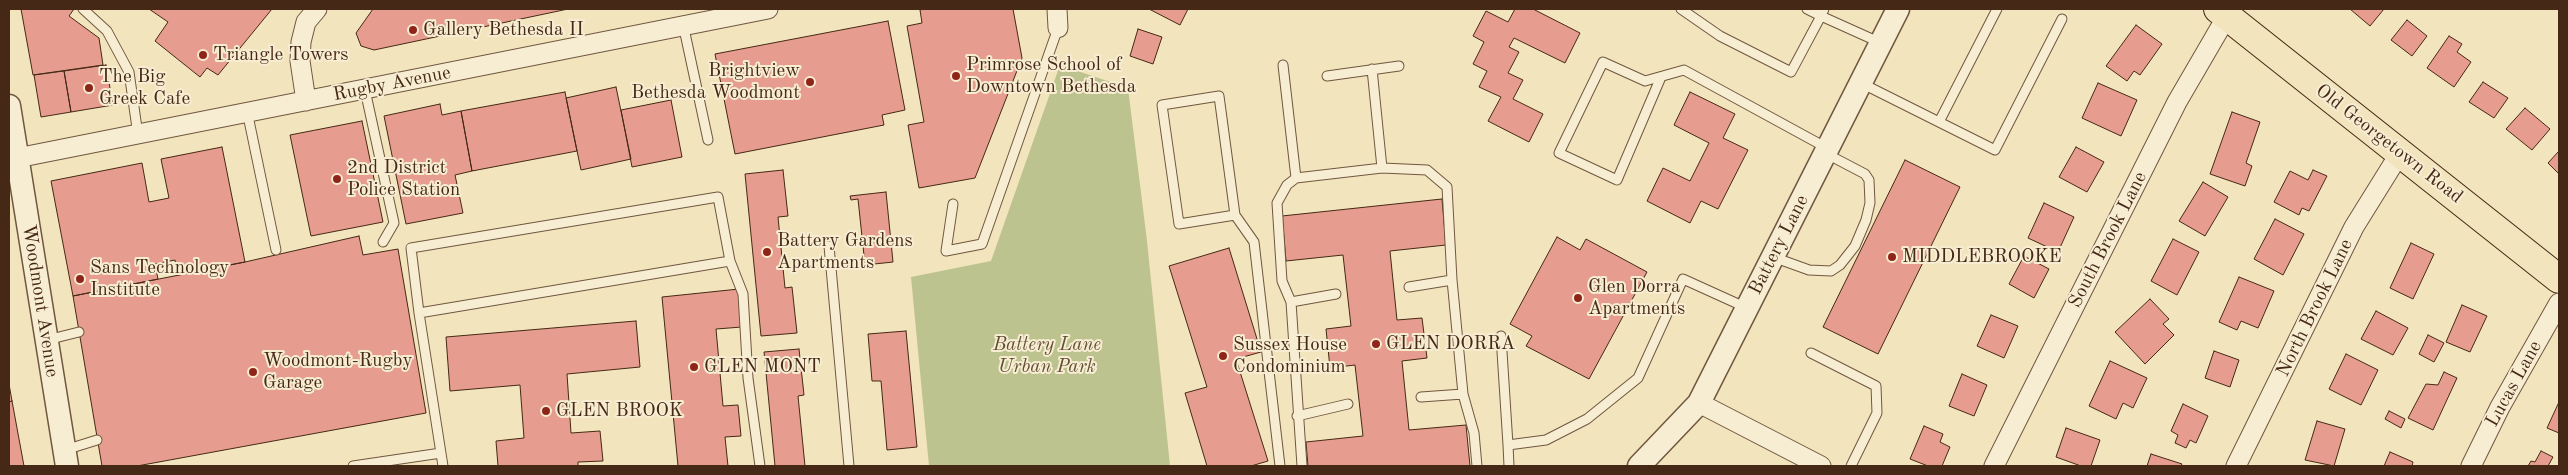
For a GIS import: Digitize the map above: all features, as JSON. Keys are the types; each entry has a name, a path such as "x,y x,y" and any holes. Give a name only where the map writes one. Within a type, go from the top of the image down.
{"main road":[{"name":"Old Georgetown Road","path":"2223,12 2559,279"}],"street":[{"path":"306,100 300,61 301,42 306,22 317,9"},
{"name":"Rugby Avenue","path":"17,158 138,135 247,111 364,90 695,18 768,9"},
{"path":"1057,9 1058,28"},
{"name":"Battery Lane","path":"1639,466 1699,403 1898,9"},
{"name":"South Brook Lane","path":"1994,466 2223,12"},
{"name":"Woodmont Avenue","path":"9,106 66,458"},
{"name":"North Brook Lane","path":"2236,466 2354,227 2400,153"},
{"name":"Lucas Lane","path":"2471,466 2500,407 2559,303"},
{"path":"1699,403 1821,466"}],"lane":[{"path":"83,9 107,31 129,72 138,135"},
{"path":"1680,9 1720,36 1791,72 1822,12"},
{"path":"1807,9 1822,12 1881,43"},
{"path":"1939,122 1997,9"},
{"path":"695,18 708,140"},
{"path":"1861,83 1995,150 2062,19"},
{"path":"953,204 946,251 982,244 1058,28"},
{"path":"1661,77 1617,180 1559,153 1603,62 1645,82 1661,77 1684,70 1865,174 1868,180 1870,204 1866,220 1855,246 1840,265 1831,271 1809,270 1773,257"},
{"path":"1283,65 1296,178"},
{"path":"1327,76 1398,66"},
{"path":"1372,69 1382,168"},
{"path":"364,90 394,223 383,242"},
{"path":"1235,216 1179,224 1162,105 1219,96 1235,216 1254,242 1280,466"},
{"path":"247,111 276,250"},
{"path":"1302,466 1297,416 1291,302 1282,281 1277,203 1288,186 1296,178 1382,168 1427,170 1447,187 1452,280 1463,394 1474,433 1477,466"},
{"path":"443,466 419,313 411,248 718,198 730,261 743,294 748,378 760,466"},
{"path":"829,246 849,466"},
{"path":"419,313 730,261"},
{"path":"1508,445 1546,440 1563,432 1587,419 1638,378 1683,279 1748,308"},
{"path":"1409,287 1452,280"},
{"path":"1291,302 1336,294"},
{"path":"47,340 79,332"},
{"path":"1501,336 1509,466"},
{"path":"1812,353 1876,386 1877,413 1851,466"},
{"path":"1421,397 1463,394"},
{"path":"1297,416 1348,404"},
{"path":"66,458 97,440"},
{"path":"353,466 441,453"}],"green space":[{"name":"Battery Lane Urban Park","path":"1060,65 1128,88 1147,241 1170,466 929,466 911,277 991,261"}],"building":[{"path":"21,9 74,9 69,16 99,38 103,65 33,75"},
{"name":"Triangle Towers","path":"149,9 272,9 218,75 207,68 200,77 155,41 168,22"},
{"name":"Gallery Bethesda II","path":"373,9 568,9 374,50 361,46 356,33"},
{"path":"924,9 1013,9 1022,58 975,178 919,188 908,125 924,122 907,26 922,23 920,10"},
{"path":"1149,9 1188,9 1180,25"},
{"path":"1515,9 1533,9 1580,33 1565,63 1514,38 1509,47 1519,52 1508,73 1523,80 1513,99 1543,114 1529,142 1488,121 1501,97 1479,87 1487,71 1473,64 1484,42 1473,36 1486,11 1508,22"},
{"path":"2350,9 2384,9 2370,26"},
{"path":"2407,20 2427,36 2412,56 2391,40"},
{"name":"Brightview Bethesda Woodmont","path":"888,21 905,110 882,115 884,125 735,154 715,54"},
{"path":"2136,25 2162,44 2140,75 2134,71 2127,81 2106,66"},
{"path":"1138,29 1162,37 1153,64 1130,56"},
{"path":"2449,36 2462,44 2457,52 2471,62 2454,87 2427,68"},
{"name":"The Big Greek Cafe","path":"106,65 113,105 71,112 64,71"},
{"path":"64,71 71,112 41,117 34,75"},
{"path":"2483,82 2508,98 2494,118 2469,102"},
{"path":"2098,83 2137,100 2121,136 2082,118"},
{"path":"616,87 631,159 581,170 566,98"},
{"path":"565,92 577,151 472,171 461,111"},
{"path":"1690,92 1735,114 1723,138 1748,150 1718,209 1701,201 1690,223 1647,201 1663,168 1690,181 1709,143 1674,125"},
{"path":"671,100 682,157 632,167 621,110"},
{"path":"440,104 442,115 461,111 472,171 455,175 463,213 406,224 384,116"},
{"path":"2525,108 2550,129 2532,150 2506,129"},
{"path":"2232,112 2260,122 2246,163 2252,166 2245,186 2210,174"},
{"name":"2nd District Police Station","path":"362,121 383,222 311,236 290,135"},
{"path":"222,147 245,262 178,275 175,260 155,264 158,279 73,296 51,181 142,163 149,202 169,198 161,159"},
{"path":"2076,147 2104,162 2087,192 2059,177"},
{"path":"2559,151 2559,174 2548,163"},
{"name":"MIDDLEBROOKE","path":"1905,160 1960,187 1878,354 1823,327"},
{"name":"Battery Gardens Apartments","path":"783,170 788,216 778,217 785,288 792,287 797,333 761,336 745,174"},
{"path":"2313,170 2327,176 2309,211 2302,208 2299,215 2274,202 2290,171 2308,180"},
{"path":"2203,182 2228,197 2205,236 2179,221"},
{"name":"Battery Gardens Apartments","path":"886,192 893,262 865,265 858,199 851,200 850,196"},
{"name":"GLEN DORRA","path":"1442,199 1446,245 1390,251 1397,320 1422,318 1427,358 1402,361 1409,430 1466,425 1470,466 1308,466 1306,442 1363,436 1355,365 1330,368 1326,329 1351,326 1343,255 1286,261 1282,216"},
{"path":"2044,203 2074,217 2058,252 2028,238"},
{"path":"2275,219 2304,234 2283,275 2254,259"},
{"name":"Woodmont-Rugby Garage","path":"359,236 363,255 398,249 426,413 137,466 102,466 73,296 245,262"},
{"name":"Glen Dorra Apartments","path":"1557,237 1580,250 1586,239 1647,272 1589,379 1526,346 1532,336 1510,324"},
{"path":"2173,239 2199,252 2177,295 2151,281"},
{"path":"2411,243 2434,254 2413,299 2390,288"},
{"name":"Sussex House Condominium","path":"1229,248 1261,352 1236,359 1268,461 1251,466 1207,466 1185,393 1207,387 1169,266"},
{"path":"2024,256 2049,269 2034,298 2009,284"},
{"path":"2239,277 2274,291 2258,328 2241,321 2237,330 2219,322"},
{"name":"GLEN MONT","path":"739,289 742,327 716,329 723,406 738,405 741,436 725,437 728,466 678,466 662,297"},
{"path":"2150,299 2169,319 2163,324 2174,335 2145,364 2115,332"},
{"path":"2462,305 2487,316 2470,352 2446,342"},
{"path":"2376,311 2408,328 2393,355 2361,339"},
{"path":"1991,315 2018,326 2004,358 1977,346"},
{"name":"GLEN BROOK","path":"636,321 640,367 567,374 571,433 600,431 603,461 578,462 578,466 498,466 496,441 524,438 520,385 450,391 446,337"},
{"path":"906,331 917,447 887,450 881,381 872,381 868,334"},
{"path":"2428,335 2444,343 2434,362 2419,354"},
{"path":"799,349 804,395 798,396 805,466 775,466 764,352"},
{"path":"2214,351 2239,360 2230,387 2205,378"},
{"path":"2346,354 2378,370 2361,405 2329,389"},
{"path":"2110,361 2147,378 2133,408 2123,403 2116,419 2089,406"},
{"path":"2444,372 2457,378 2433,430 2408,418 2426,384 2438,385"},
{"path":"1962,374 1987,385 1974,416 1949,406"},
{"path":"9,384 12,401 9,402"},
{"path":"12,401 24,466 9,466 9,402"},
{"path":"2559,402 2559,433 2547,428"},
{"path":"2183,404 2208,416 2196,443 2190,440 2186,448 2175,443 2178,435 2171,431"},
{"path":"2389,411 2405,419 2401,428 2385,419"},
{"path":"2317,421 2345,429 2334,466 2305,460"},
{"path":"1924,426 1943,434 1940,442 1950,447 1942,466 1928,466 1910,459"},
{"path":"2066,428 2100,440 2091,466 2081,466 2056,457"},
{"path":"2541,451 2553,457 2548,466 2528,466 2531,461 2535,462"},
{"path":"2390,452 2413,462 2412,466 2384,466"},
{"path":"2151,454 2182,464 2181,466 2147,466"}],"place":[{"name":"Gallery Bethesda II","path":"413,30"},
{"name":"Triangle Towers","path":"203,55"},
{"name":"Primrose School of Downtown Bethesda","path":"956,76"},
{"name":"Brightview Bethesda Woodmont","path":"810,82"},
{"name":"The Big Greek Cafe","path":"89,88"},
{"name":"2nd District Police Station","path":"337,179"},
{"name":"Battery Gardens Apartments","path":"767,252"},
{"name":"MIDDLEBROOKE","path":"1892,257"},
{"name":"Sans Technology Institute","path":"80,279"},
{"name":"Glen Dorra Apartments","path":"1578,298"},
{"name":"GLEN DORRA","path":"1376,344"},
{"name":"Sussex House Condominium","path":"1223,356"},
{"name":"GLEN MONT","path":"694,367"},
{"name":"Woodmont-Rugby Garage","path":"253,372"},
{"name":"GLEN BROOK","path":"546,411"}]}
